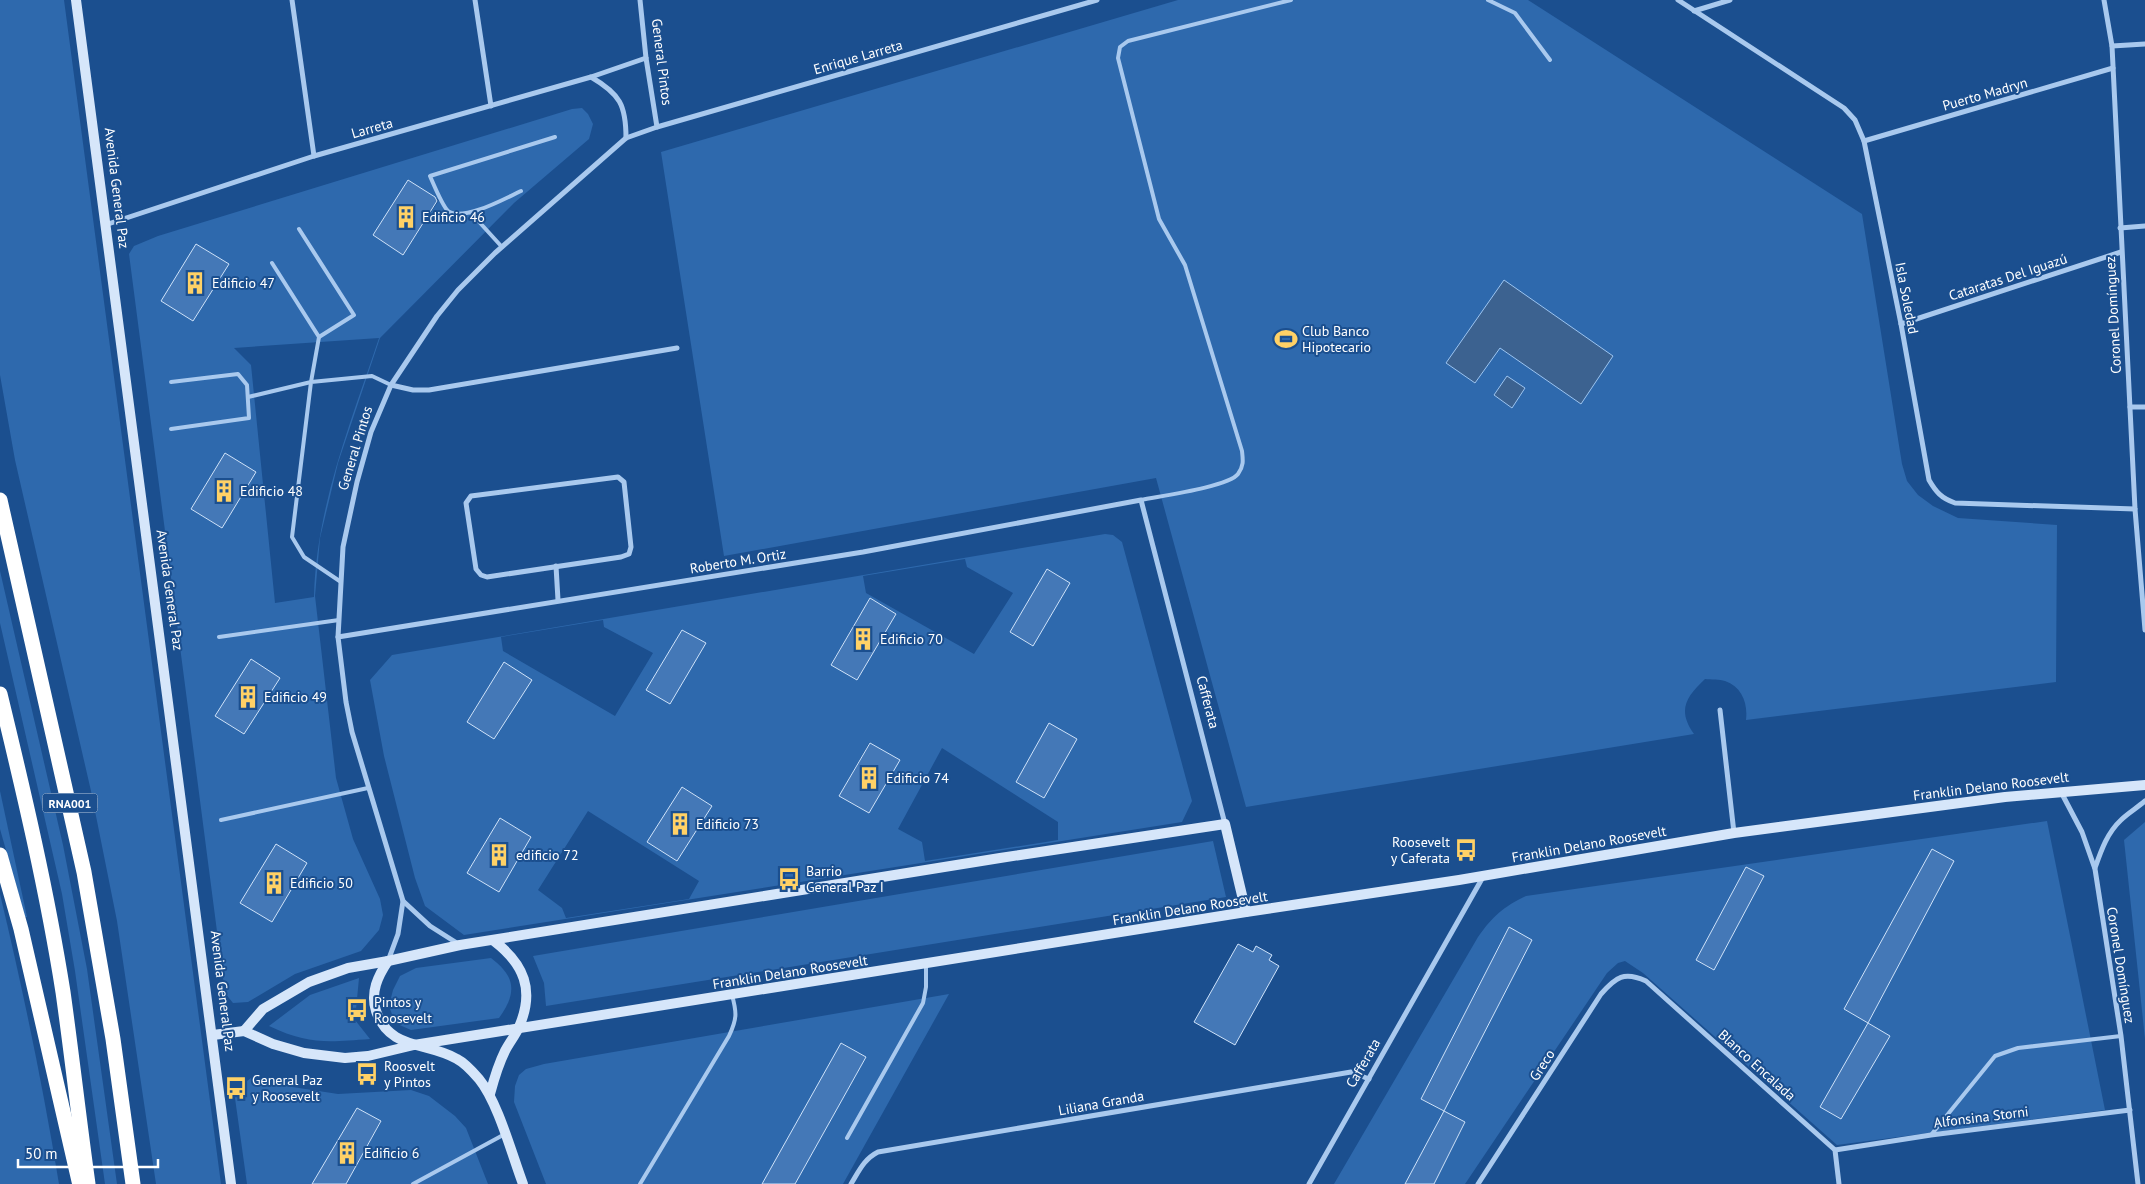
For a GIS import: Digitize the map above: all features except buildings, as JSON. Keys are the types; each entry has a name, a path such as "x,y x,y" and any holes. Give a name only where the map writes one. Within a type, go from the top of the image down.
{"highway":[{"name":"RNA001","path":"0,500 84,872 113,1039 132,1184"},
{"name":"RNA001","path":"0,694 27,806 48,908 63,992 88,1184"},
{"path":"0,855 21,929 80,1184"}],"street":[{"name":"Avenida General Paz","path":"76,0 213,1034 231,1184"},
{"path":"292,0 314,156"},
{"path":"475,0 491,106"},
{"name":"General Pintos","path":"640,0 646,58 657,127"},
{"name":"Enrique Larreta","path":"626,138 657,127 1097,0"},
{"name":"Isla Soledad","path":"1678,0 1844,108 1855,120 1864,141 1901,324 1929,480 1936,492 1943,499 1955,503 2135,510"},
{"path":"1694,11 1730,0"},
{"name":"Coronel Domínguez","path":"2104,0 2112,46 2135,510 2144,593 2145,630"},
{"path":"2112,46 2145,44"},
{"name":"Larreta","path":"105,225 314,156 590,77 646,58"},
{"name":"Puerto Madryn","path":"1864,141 2113,68"},
{"path":"590,77 605,85 621,103 626,120 626,138"},
{"name":"General Pintos","path":"523,1184 490,1094 475,1074 457,1059 396,1038 385,1030 374,1006 376,982 388,961 398,934 403,901 368,788 346,702 338,637 343,547 357,482 371,432 391,385 437,316 458,290 502,247 626,138"},
{"path":"2120,228 2145,226"},
{"name":"Cataratas Del Iguazú","path":"1901,324 2121,252"},
{"path":"391,385 413,390 429,390 677,348"},
{"path":"2130,407 2145,407"},
{"path":"618,477 624,482 631,547 629,554 622,557 556,566 487,577 481,575 476,569 466,503 471,496 618,477"},
{"name":"Roberto M. Ortiz","path":"338,637 863,552 1141,500"},
{"name":"Cafferata","path":"1141,500 1246,912"},
{"path":"556,566 558,600"},
{"path":"1720,710 1734,833"},
{"name":"Franklin Delano Roosevelt","path":"213,1034 244,1031 274,1044 326,1057 368,1056 414,1045 518,1028 1483,876 1734,833 2005,796 2145,785"},
{"name":"Coronel Domínguez","path":"2060,791 2082,832 2095,869 2120,1036 2138,1184"},
{"name":"Coronel Domínguez","path":"2095,869 2104,843 2111,832 2120,821 2145,801"},
{"path":"244,1031 264,1009 309,982 348,968 460,945 1000,858 1225,824"},
{"name":"Cafferata","path":"1309,1184 1483,876"},
{"name":"General Pintos","path":"403,901 430,926 460,945"},
{"path":"490,1094 496,1071 518,1028 525,1009 526,989 521,970 510,953 494,941"},
{"name":"Blanco Encalada","path":"1636,976 1646,981 1836,1150"},
{"name":"Greco","path":"1478,1184 1601,994 1610,983 1620,977 1636,976"},
{"name":"Liliana Granda","path":"851,1184 863,1163 870,1156 878,1152 1351,1072 1369,1079"},
{"name":"Alfonsina Storni","path":"1836,1150 1931,1135 2130,1110"},
{"path":"1836,1150 1839,1184"}],"lane":[{"path":"1141,500 1224,483 1238,474 1244,462 1185,265 1159,219 1118,58 1120,47 1128,41 1292,0"},
{"path":"1488,0 1515,12 1550,60"},
{"path":"522,191 471,213 458,215 448,210 430,176 555,137"},
{"path":"471,213 502,247"},
{"path":"299,229 354,315 319,337"},
{"path":"272,263 319,337 310,382 292,537 304,557 341,582"},
{"path":"171,382 238,374 247,385 249,418 171,430"},
{"path":"248,397 310,382 372,376 391,385"},
{"path":"220,637 339,620"},
{"path":"221,820 368,788"},
{"path":"847,1138 923,1002 926,986 926,964"},
{"path":"640,1184 729,1036 737,1012 732,995"},
{"path":"1931,1135 1995,1056 2018,1048 2120,1036"},
{"path":"413,1184 505,1134"}],"shaded area":[{"path":"0,0 64,0 221,1184 156,1184 117,921 91,791 15,460 0,375"},
{"name":"Club Banco Hipotecario","path":"1178,0 1528,0 1862,214 1902,464 1907,481 1918,495 1933,506 1958,518 2057,525 2056,682 1746,720 1745,702 1736,687 1723,680 1705,679 1693,692 1686,704 1686,718 1694,734 1246,807 1156,478 724,556 661,152"},
{"path":"582,108 588,114 593,124 589,139 514,203 380,338 338,463 320,538 315,596 336,778 353,839 380,899 383,915 379,930 361,951 295,974 248,1002 233,1003 225,993 129,254 134,246 158,236 572,109","holes":["408,180 439,200 403,255 373,235","196,244 229,264 193,321 161,301","379,338 347,433 328,498 316,563 314,597 275,603 251,365 234,348","225,453 256,472 222,528 191,509","280,678 244,734 215,716","276,844 307,863 272,922 240,903"]},
{"path":"1504,280 1613,356 1581,404 1500,348 1475,383 1446,363"},
{"path":"1507,376 1525,388 1512,408 1494,395"},
{"path":"1105,534 1113,535 1122,542 1192,801 1182,822 464,935 425,906 415,878 384,756 370,680 392,655","holes":["965,559 967,567 1013,593 974,654 866,593 863,576","1047,569 1070,583 1032,646 1010,632","870,598 896,614 857,680 831,664","603,620 604,627 653,653 615,716 503,651 501,637","682,630 706,643 647,690","504,663 531,680 494,739 467,721","1049,724 1077,739 1044,798 1016,782","869,743 900,760 869,813 839,796","942,748 1058,822 1058,840 925,861 922,842 898,829","683,787 712,806 677,861 648,842","588,811 699,881 689,899 566,918 562,908 538,890","500,818 531,837 499,891 467,873"]},
{"path":"0,571 63,845 87,969 117,1184 105,1184 75,971 62,894 0,623"},
{"path":"0,791 27,917 25,917 0,829"},
{"path":"2047,821 2105,1110 1837,1145 1643,973 1625,961 1618,963 1607,973 1465,1184 1434,1184 1465,1123 1444,1111 1405,1184 1334,1184 1478,937 1499,913 1526,896","holes":["1932,849 1953,861 1868,1023 1844,1009","1746,867 1764,877 1713,970 1696,960","1508,928 1532,941 1443,1111 1421,1099","1868,1023 1889,1036 1841,1119 1820,1107"]},
{"path":"2145,822 2145,1039 2124,840"},
{"path":"1213,841 1226,897 546,1006 544,983 533,956"},
{"path":"0,894 32,1038 59,1184 0,1184"},
{"path":"491,958 505,972 511,986 509,1001 499,1018 411,1030 395,1023 389,1006 393,990 400,976 416,968"},
{"path":"359,978 355,1020 370,1039 319,1041 296,1036 269,1026 310,995"},
{"path":"949,994 843,1184 795,1184 866,1057 842,1043 762,1184 546,1184 514,1102 515,1086 519,1075 526,1069 544,1064"},
{"path":"251,1078 260,1082 338,1094 411,1090 429,1096 455,1116 466,1128 488,1184 346,1184 381,1122 357,1108 312,1184 247,1184 234,1091"}],"place":[{"name":"Edificio 46","path":"406,217"},
{"name":"Edificio 47","path":"195,283"},
{"name":"Club Banco Hipotecario","path":"1286,339"},
{"name":"Edificio 48","path":"224,491"},
{"name":"Edificio 70","path":"863,639"},
{"name":"Edificio 49","path":"248,697"},
{"name":"Edificio 74","path":"869,778"},
{"name":"Edificio 73","path":"680,824"},
{"name":"Roosevelt y Caferata","path":"1466,850"},
{"name":"edificio 72","path":"499,855"},
{"name":"Barrio General Paz I","path":"789,879"},
{"name":"Edificio 50","path":"274,883"},
{"name":"Pintos y Roosevelt","path":"357,1010"},
{"name":"Roosvelt y Pintos","path":"367,1074"},
{"name":"General Paz y Roosevelt","path":"236,1088"},
{"name":"Edificio 6","path":"347,1153"}]}
